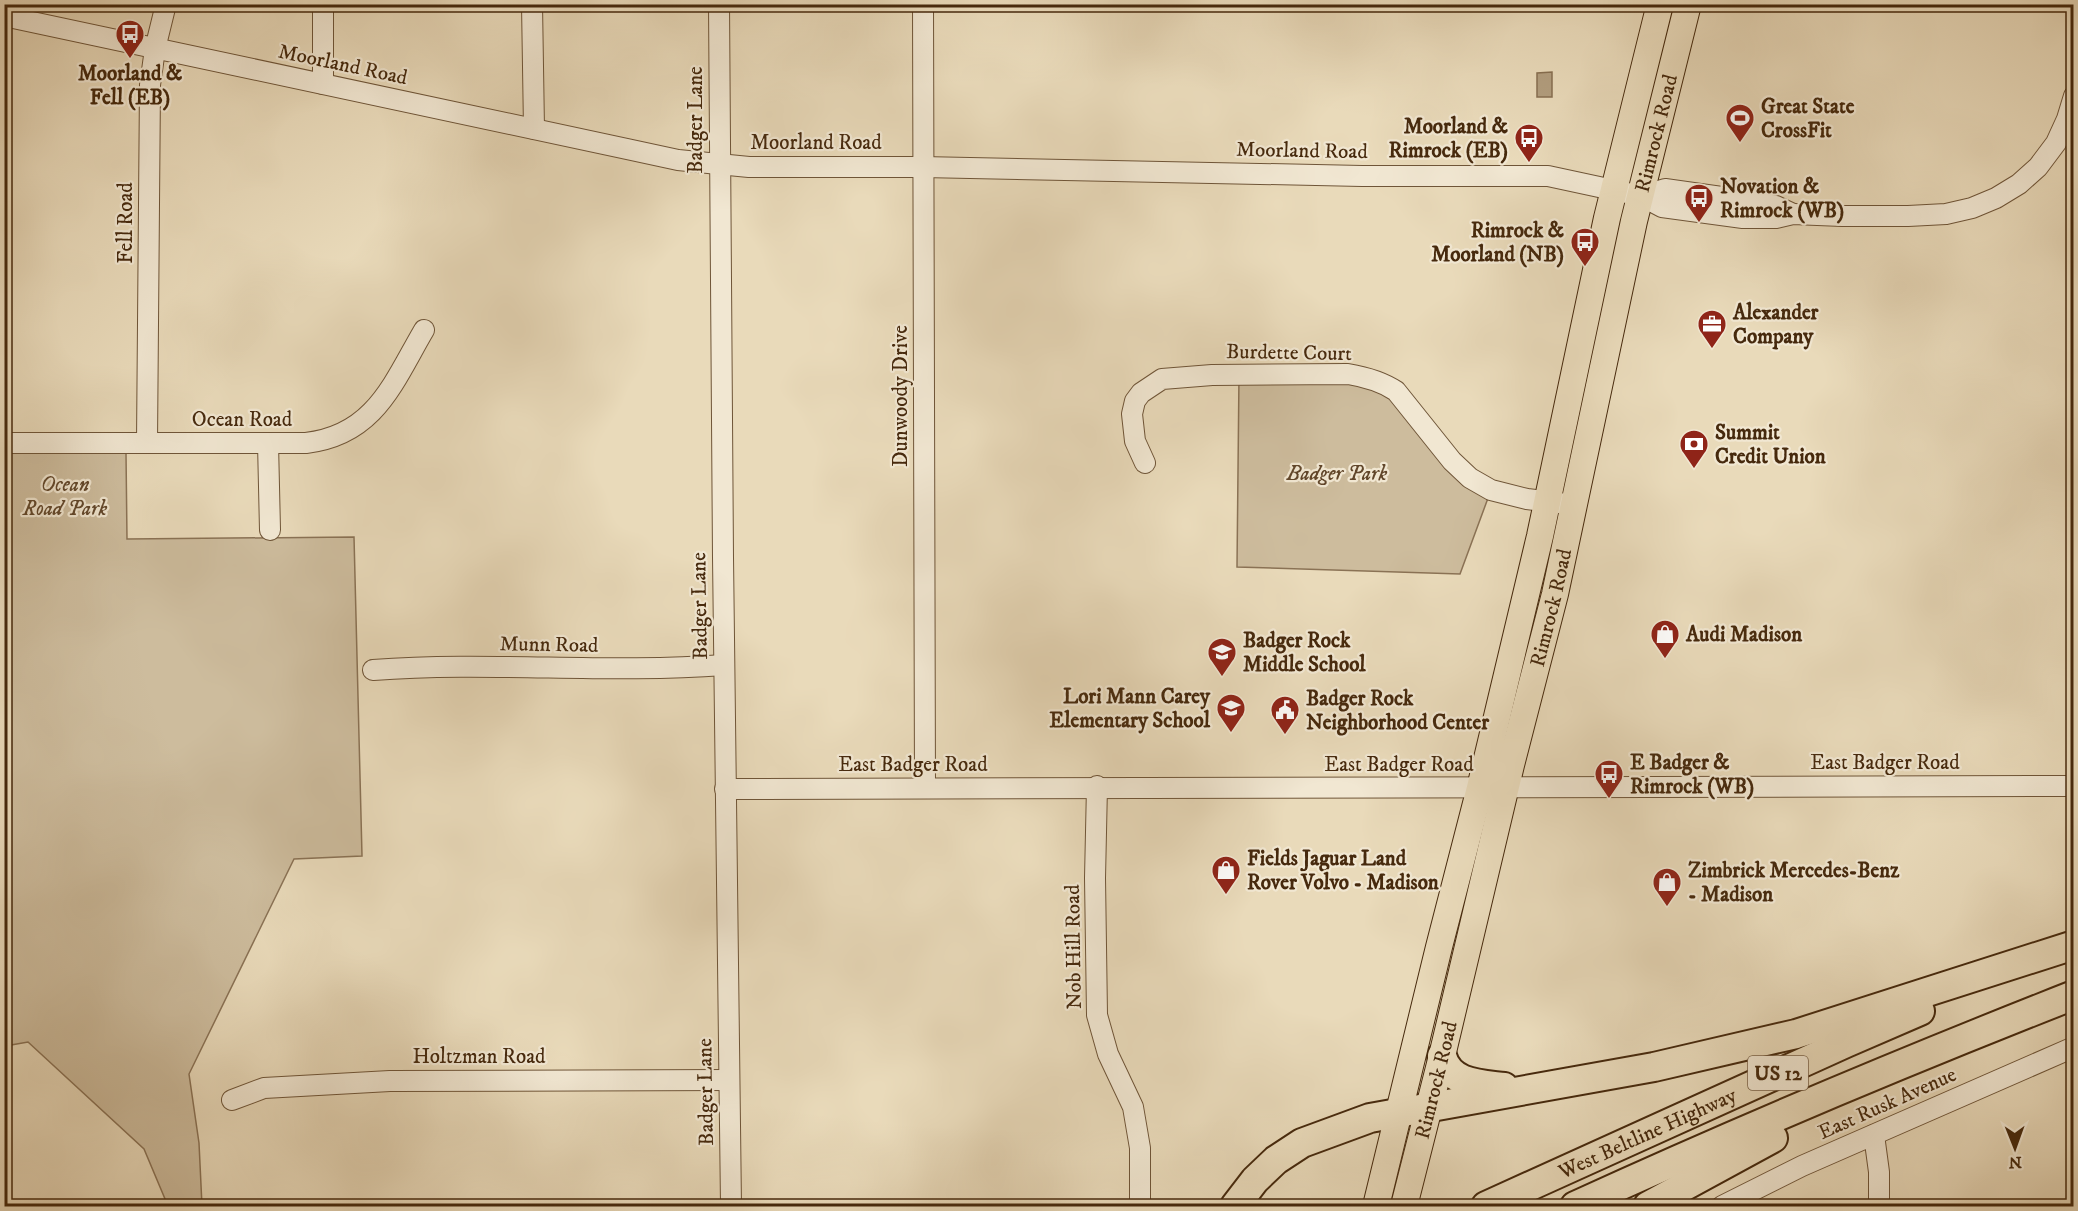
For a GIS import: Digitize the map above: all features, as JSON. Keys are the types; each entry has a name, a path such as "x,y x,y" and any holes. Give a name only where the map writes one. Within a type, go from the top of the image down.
{"highway":[{"path":"1235,1206 1255,1180 1276,1160 1302,1143 1370,1118 1654,1067 1796,1034 2073,946"},
{"name":"West Beltline Highway","path":"1486,1206 1846,1043 2073,946"},
{"name":"West Beltline Highway","path":"1575,1206 1652,1171 2073,995"},
{"path":"1648,1206 1731,1160 1978,1033"},
{"path":"1442,1056 1444,1067 1451,1074 1470,1082 1527,1090"}],"main road":[{"name":"Rimrock Road","path":"1376,1206 1480,788 1548,501 1607,218 1660,4"},
{"name":"Rimrock Road","path":"1405,1202 1555,594 1641,196 1688,4"}],"street":[{"name":"Fell Road","path":"147,442 150,85 155,49 166,4"},
{"path":"322,84 323,4"},
{"path":"532,4 534,129"},
{"name":"Badger Lane","path":"719,4 725,789 731,1206"},
{"name":"Dunwoody Drive","path":"923,4 925,787"},
{"name":"Moorland Road","path":"4,16 678,160 749,167 922,167 1409,176 1548,176 1641,196 1662,207 1743,218 1776,218 1793,214 1908,216 1946,214 1976,207 2009,191 2038,167 2062,131 2073,96"},
{"name":"Ocean Road","path":"4,442 306,443 323,441 334,438 353,427 376,409 393,385 424,330"},
{"name":"Burdette Court","path":"1145,463 1135,441 1132,414 1135,401 1141,393 1162,379 1212,375 1348,374 1386,384 1396,391 1452,461 1470,478 1491,490 1527,499 1575,504"},
{"path":"268,443 270,530"},
{"name":"Munn Road","path":"373,670 422,667 623,669 724,665"},
{"name":"East Badger Road","path":"725,789 1097,786 1480,788 2073,786"},
{"name":"Nob Hill Road","path":"1097,786 1095,878 1097,1015 1108,1054 1133,1107 1140,1148 1140,1206"},
{"name":"East Rusk Avenue","path":"1722,1206 1802,1166 2073,1047"},
{"name":"Holtzman Road","path":"232,1100 264,1088 355,1082 729,1080"},
{"path":"1874,1135 1879,1172 1879,1206"}],"green space":[{"name":"Badger Park","path":"1239,375 1368,378 1491,490 1460,574 1237,567"},
{"name":"Ocean Road Park","path":"5,453 126,453 127,539 354,537 362,856 294,859 189,1074 199,1143 202,1206 168,1206 144,1149 28,1042 5,1046"}],"shaded area":[{"path":"1552,72 1552,97 1537,97 1537,73"}],"place":[{"name":"Moorland & Fell (EB)","path":"130,60"},
{"name":"Great State CrossFit","path":"1740,144"},
{"name":"Moorland & Rimrock (EB)","path":"1529,164"},
{"name":"Novation & Rimrock (WB)","path":"1699,224"},
{"name":"Rimrock & Moorland (NB)","path":"1585,268"},
{"name":"Alexander Company","path":"1712,350"},
{"name":"Summit Credit Union","path":"1694,470"},
{"name":"Audi Madison","path":"1665,660"},
{"name":"Badger Rock Middle School","path":"1222,678"},
{"name":"Lori Mann Carey Elementary School","path":"1231,734"},
{"name":"Badger Rock Neighborhood Center","path":"1285,736"},
{"name":"E Badger & Rimrock (WB)","path":"1609,800"},
{"name":"Fields Jaguar Land Rover Volvo - Madison","path":"1226,896"},
{"name":"Zimbrick Mercedes-Benz - Madison","path":"1667,908"}]}
